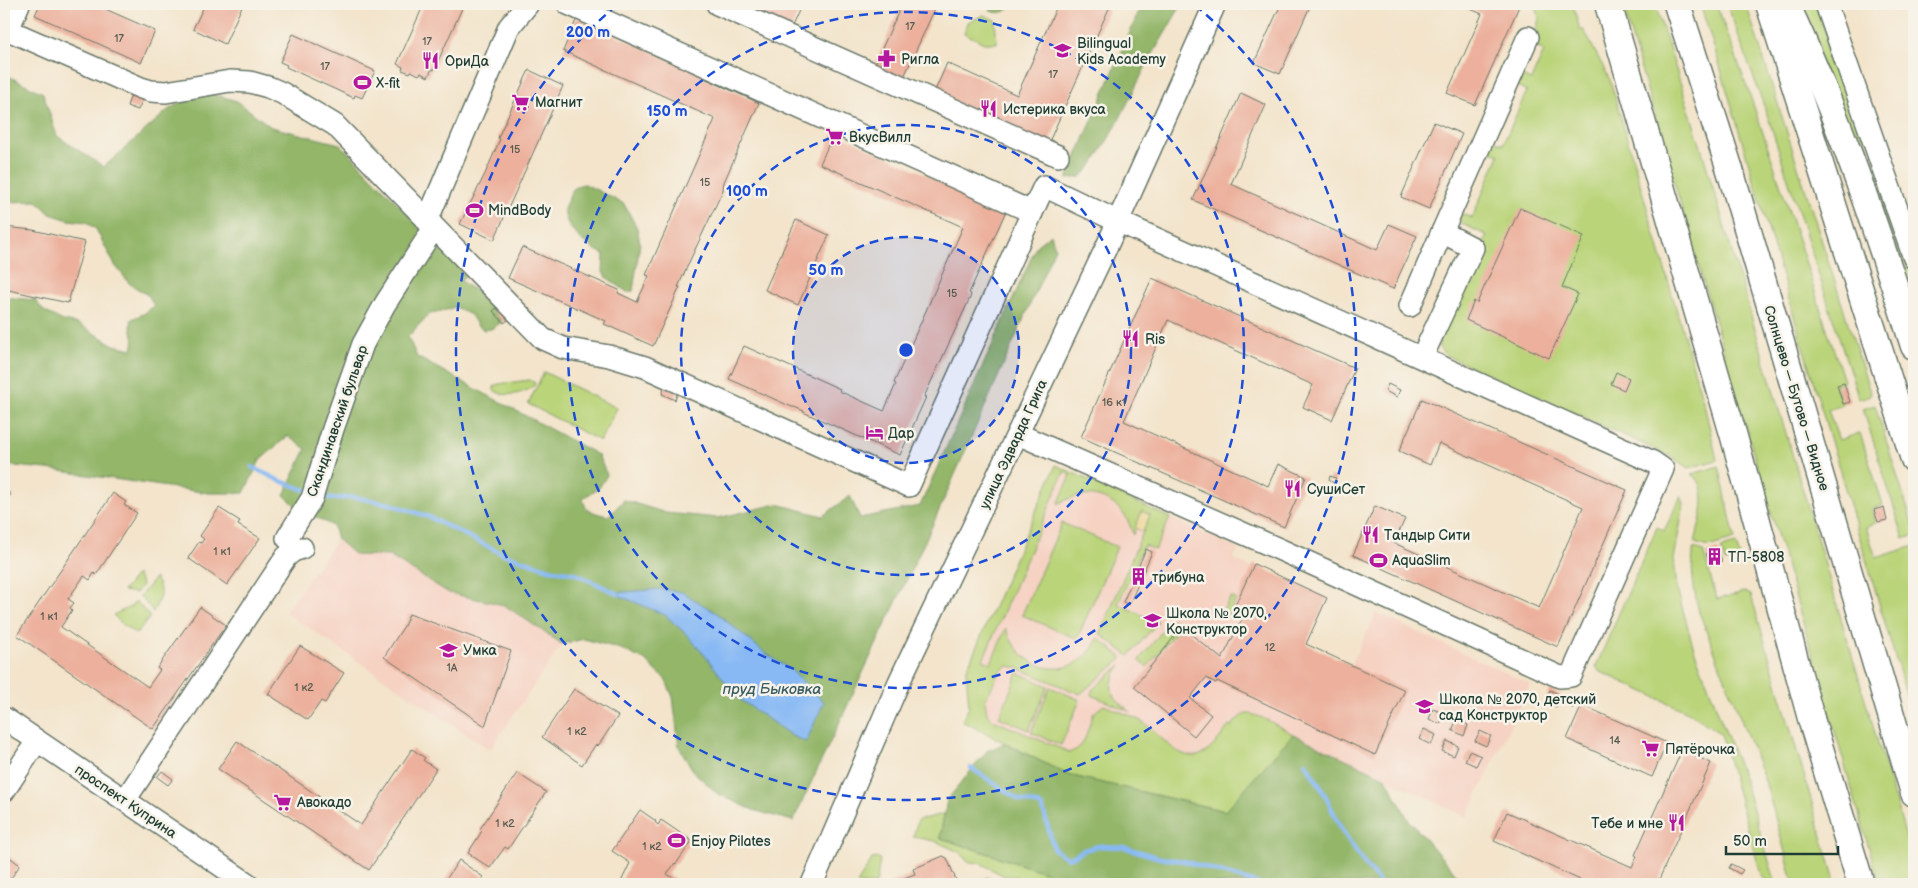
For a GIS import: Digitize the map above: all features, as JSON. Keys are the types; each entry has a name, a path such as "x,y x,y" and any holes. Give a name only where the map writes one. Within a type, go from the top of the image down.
{"main road":[{"path":"1608,4 1734,437 1812,722 1861,884"},
{"name":"Солнцево — Бутово — Видное","path":"1677,4 1732,179 1914,793"},
{"path":"1769,4 1914,459"},
{"path":"1786,4 1837,123 1872,216 1914,346"}],"street":[{"path":"19,4 8,30 141,88 151,91 181,90 230,81 250,82 282,93 335,125 535,333 549,343 563,348 609,356 645,367 909,486 1044,186 1663,468 1571,676 1560,677 1272,546 1018,434"},
{"name":"Скандинавский бульвар","path":"125,800 286,557 293,551 294,543 363,344 431,224 509,27 528,4"},
{"path":"568,4 1032,212"},
{"path":"717,4 1058,156"},
{"name":"улица Эдварда Грига","path":"812,884 899,682 1018,434 1215,4"},
{"path":"1826,4 1914,258"},
{"path":"1410,306 1528,38"},
{"path":"1422,357 1473,248 1442,232"},
{"name":"проспект Куприна","path":"6,726 37,741 248,884"},
{"path":"4,791 37,741"}],"shaded area":[{"name":"Школа № 2070, Конструктор","path":"1056,465 1238,549 1234,559 1252,568 1254,564 1327,598 1306,644 1351,665 1376,613 1530,684 1467,817 1293,734 1226,811 962,721 969,707 966,671"},
{"name":"Умка","path":"337,539 356,555 389,556 449,593 504,605 562,644 490,750 285,612"}],"green space":[{"path":"988,4 1015,4 1007,10 998,13 991,11"},
{"path":"1142,4 1182,4 1147,64 1116,126 1093,164 1081,177 1067,179"},
{"path":"1536,4 1573,4 1580,30 1584,30 1610,80 1705,408 1717,460 1689,468 1670,456 1447,356 1439,348 1439,339 1487,236 1461,223 1459,213 1472,218 1499,155 1487,149 1491,139 1503,144 1527,91 1515,85 1519,75 1531,80 1544,51 1532,45 1539,19"},
{"path":"1622,4 1655,4 1700,144 1914,864 1914,884 1880,884 1879,882"},
{"path":"1700,4 1716,4 1734,51 1767,145 1844,381 1835,384 1842,405 1828,410 1839,440 1860,433 1883,505 1872,509 1876,523 1866,527 1876,558 1914,546 1914,721 1718,60"},
{"path":"1727,4 1746,4 1871,395 1859,399 1769,120"},
{"path":"1799,4 1816,4 1914,274 1914,315"},
{"path":"984,15 995,20 997,43 984,43 964,33 968,22"},
{"path":"4,74 43,93 57,136 104,167 168,110 190,97 213,94 237,101 271,127 340,144 466,274 461,281 472,289 483,292 495,309 493,311 502,322 491,329 484,330 477,325 471,315 454,307 429,314 408,337 417,357 598,455 607,475 599,488 583,498 588,509 608,516 624,500 666,513 718,518 777,504 823,516 850,496 860,518 920,506 1037,245 1051,234 1055,248 933,524 793,821 753,810 718,794 694,772 679,747 673,697 665,679 646,661 621,649 584,639 562,644 504,605 449,593 389,556 355,555 337,539 333,526 297,507 284,495 306,449 288,436 260,460 244,493 208,493 47,469 4,465 4,297 35,300 44,311 63,321 78,324 114,345 132,349 134,340 131,327 132,319 154,306 149,296 130,284 114,264 96,229 86,222 69,220 50,214 37,201 11,202 4,198"},
{"path":"585,184 624,204 637,228 640,243 633,291 627,292 606,277 603,272 604,254 584,242 568,223 565,216 565,205 574,188"},
{"path":"544,372 617,408 600,441 528,404"},
{"path":"530,380 535,383 534,386 520,393 509,395 498,393 494,390 494,387 498,384"},
{"path":"1875,405 1914,529 1914,535 1904,539 1863,409"},
{"path":"1056,465 1170,518 1155,550 1144,545 1118,604 1158,622 1129,656 1100,634 1150,515 1142,511 1133,535 1129,523 1122,512 1114,504 1104,499 1082,496 1070,498 1058,504 1071,475 1064,472 983,660 991,663 1006,628 1013,644 1024,656 1036,664 1050,668 1064,667 1077,662 1089,653 1098,638 1123,658 1080,694 1015,667 1007,666 999,672 985,701 987,714 995,721 1069,752 1080,747 1086,737 1094,713 1104,705 1144,723 1172,748 1189,756 1197,756 1206,752 1229,726 1231,727 1239,718 1246,714 1263,718 1293,734 1226,811 1068,775 962,721 969,707 966,671"},
{"path":"1719,466 1735,539 1708,547 1695,543 1703,497 1698,480 1692,474"},
{"path":"1681,496 1684,503 1674,559 1677,589 1694,649 1744,780 1776,884 1762,878 1721,734 1690,713 1599,671 1596,666 1657,527 1664,531"},
{"path":"1062,523 1117,547 1077,639 1022,615"},
{"path":"1736,544 1740,558 1725,562 1721,548"},
{"path":"1694,548 1703,551 1717,599 1744,592 1751,595 1836,884 1794,884 1765,781 1699,612 1694,588"},
{"path":"137,574 142,585 136,593 123,591"},
{"path":"155,578 160,595 153,612 140,596"},
{"path":"1231,597 1236,599 1229,613 1223,610"},
{"path":"136,601 150,617 136,634 113,615 132,606"},
{"path":"1172,619 1181,626 1147,667 1139,660"},
{"path":"1121,665 1113,679 1112,691 1118,701 1131,712 1092,695 1092,690"},
{"path":"1018,673 1048,686 1029,730 999,717"},
{"path":"1050,687 1080,700 1061,745 1031,732"},
{"path":"1293,734 1386,778 1408,819 1463,882 1469,884 1081,884 940,838 947,800 987,751 1004,743 1068,775 1225,811"},
{"path":"944,814 940,838 1081,884 1031,884 1015,876 1004,876 980,863 970,862 959,852 935,841 913,837 918,820"},
{"path":"879,858 876,884 857,884 872,859"},
{"path":"987,877 1000,883 1001,884 975,884"}],"sand":[{"path":"1142,511 1150,515 1143,532 1135,528"}],"water":[{"name":"пруд Быковка","path":"660,589 682,592 718,614 765,653 791,670 824,702 806,742 792,736 738,698 687,635 665,615 613,593"}],"building":[{"path":"40,4 94,4 155,31 141,63 35,15"},
{"path":"205,4 243,4 225,44 193,29"},
{"path":"424,4 464,4 434,70 432,69 428,77 421,73 419,75 411,71 410,73 402,70 403,67 397,64"},
{"path":"768,4 802,4 791,28 763,15"},
{"path":"902,4 937,4 903,79 874,66"},
{"name":"Bilingual Kids Academy","path":"1058,4 1111,4 1048,144 934,93 947,63 1017,95"},
{"path":"1281,4 1311,4 1280,74 1254,63"},
{"path":"1459,4 1520,4 1475,105 1447,93 1482,14"},
{"path":"577,18 705,75 704,78 759,103 724,182 723,190 653,346 604,324 606,321 508,278 522,247 619,290 618,293 637,302 649,276 646,275 715,119 563,51"},
{"path":"293,34 375,71 362,98 355,95 354,98 286,67 287,65 280,62"},
{"path":"529,70 563,86 494,240 460,224 485,174 500,139 498,138 500,133"},
{"path":"132,92 144,97 138,110 127,106"},
{"path":"1241,93 1266,105 1231,184 1377,250 1389,224 1417,236 1393,289 1193,200"},
{"path":"1434,122 1462,134 1429,209 1401,197"},
{"path":"834,132 1006,211 969,293 971,294 970,298 924,397 926,397 900,455 729,379 744,346 884,411 896,384 894,383 963,227 820,164"},
{"path":"1520,208 1584,236 1562,287 1578,294 1549,358 1466,320 1474,301 1477,303"},
{"path":"796,220 829,235 798,305 765,290"},
{"path":"4,227 33,230 85,242 68,303 4,289"},
{"path":"1152,278 1355,368 1332,420 1303,407 1313,385 1168,320 1124,421 1268,486 1278,464 1306,477 1284,527 1081,437"},
{"path":"498,307 509,319 504,323 493,311"},
{"path":"1616,372 1629,378 1624,390 1611,384"},
{"path":"1844,383 1850,402 1843,404 1837,385"},
{"path":"1388,384 1400,390 1397,397 1385,391"},
{"path":"665,386 678,392 675,400 662,394"},
{"path":"1422,399 1627,490 1558,647 1353,555 1375,506 1405,519 1394,543 1539,608 1583,507 1439,443 1430,465 1399,451"},
{"path":"1330,476 1336,478 1334,483 1329,480"},
{"path":"4,489 11,494 4,504"},
{"path":"113,493 126,502 124,505 137,513 96,575 94,573 90,580 84,576 68,599 74,603 70,608 72,610 61,627 148,687 160,670 157,668 200,607 226,625 153,729 17,635"},
{"path":"1884,507 1887,520 1878,522 1874,510"},
{"path":"219,508 240,521 238,525 260,538 227,585 188,558 199,542 201,543 204,539 200,536"},
{"name":"трибуна","path":"1146,549 1152,552 1129,605 1123,602"},
{"name":"ТП-5808","path":"1718,549 1722,561 1710,565 1706,553"},
{"path":"1254,564 1327,598 1306,644 1405,690 1375,755 1217,681 1216,683 1206,678 1190,698 1211,715 1194,736 1134,687 1182,627 1222,659 1242,619 1231,614"},
{"path":"409,614 511,651 485,726 384,657 404,626"},
{"path":"300,646 344,673 325,703 321,701 308,720 268,694"},
{"path":"574,689 618,716 598,746 596,744 582,765 542,737"},
{"path":"1550,690 1562,696 1556,707 1545,702"},
{"path":"1571,700 1576,702 1573,708 1568,706"},
{"path":"1582,705 1667,743 1652,777 1567,739"},
{"path":"1433,709 1445,714 1440,724 1429,719"},
{"path":"1457,720 1468,725 1464,736 1452,730"},
{"path":"1424,729 1436,735 1431,745 1419,739"},
{"path":"1480,731 1491,736 1486,746 1475,741"},
{"path":"237,741 361,825 412,749 436,769 369,870 218,769"},
{"path":"1447,741 1458,746 1454,756 1442,751"},
{"path":"1682,750 1711,763 1657,884 1589,884 1494,841 1507,812 1632,867 1637,856 1635,855"},
{"path":"1469,751 1481,756 1476,766 1465,761"},
{"path":"162,771 173,779 168,785 157,777"},
{"path":"517,773 546,792 508,849 505,847 490,868 468,853 482,831 480,829"},
{"path":"640,810 656,821 658,825 661,820 692,841 667,874 683,884 620,884 630,863 612,851"},
{"path":"4,853 20,865 7,884 4,884"},
{"path":"943,856 947,858 956,880 953,881 954,884 892,884 915,874 913,869"},
{"path":"459,860 483,877 480,882 483,884 443,884"},
{"path":"1731,864 1743,870 1740,874 1729,868"}],"waterway":[{"path":"252,467 278,480 308,491"},
{"path":"318,494 331,499 353,497 390,504 429,517 503,554 553,570 574,573 618,594"},
{"path":"1305,762 1323,791 1342,830 1363,862 1381,884"},
{"path":"971,768 1019,800 1040,805 1043,809 1054,849 1067,858 1084,850 1099,846 1123,847 1160,858 1184,861 1259,884"}],"place":[{"name":"Bilingual Kids Academy","path":"1063,51"},
{"name":"Ригла","path":"887,59"},
{"name":"ОриДа","path":"431,61"},
{"name":"X-fit","path":"362,83"},
{"name":"Магнит","path":"521,102"},
{"name":"Истерика вкуса","path":"989,109"},
{"name":"ВкусВилл","path":"835,137"},
{"name":"MindBody","path":"474,210"},
{"name":"Ris","path":"1131,339"},
{"name":"Дар","path":"874,433"},
{"name":"СушиСет","path":"1293,489"},
{"name":"Тандыр Сити","path":"1370,535"},
{"name":"ТП-5808","path":"1714,557"},
{"name":"AquaSlim","path":"1378,560"},
{"name":"трибуна","path":"1138,577"},
{"name":"Школа № 2070, Конструктор","path":"1152,621"},
{"name":"Умка","path":"449,650"},
{"name":"Школа № 2070, детский сад Конструктор","path":"1425,707"},
{"name":"Пятёрочка","path":"1651,749"},
{"name":"Авокадо","path":"283,802"},
{"name":"Тебе и мне","path":"1677,823"},
{"name":"Enjoy Pilates","path":"677,841"}]}
